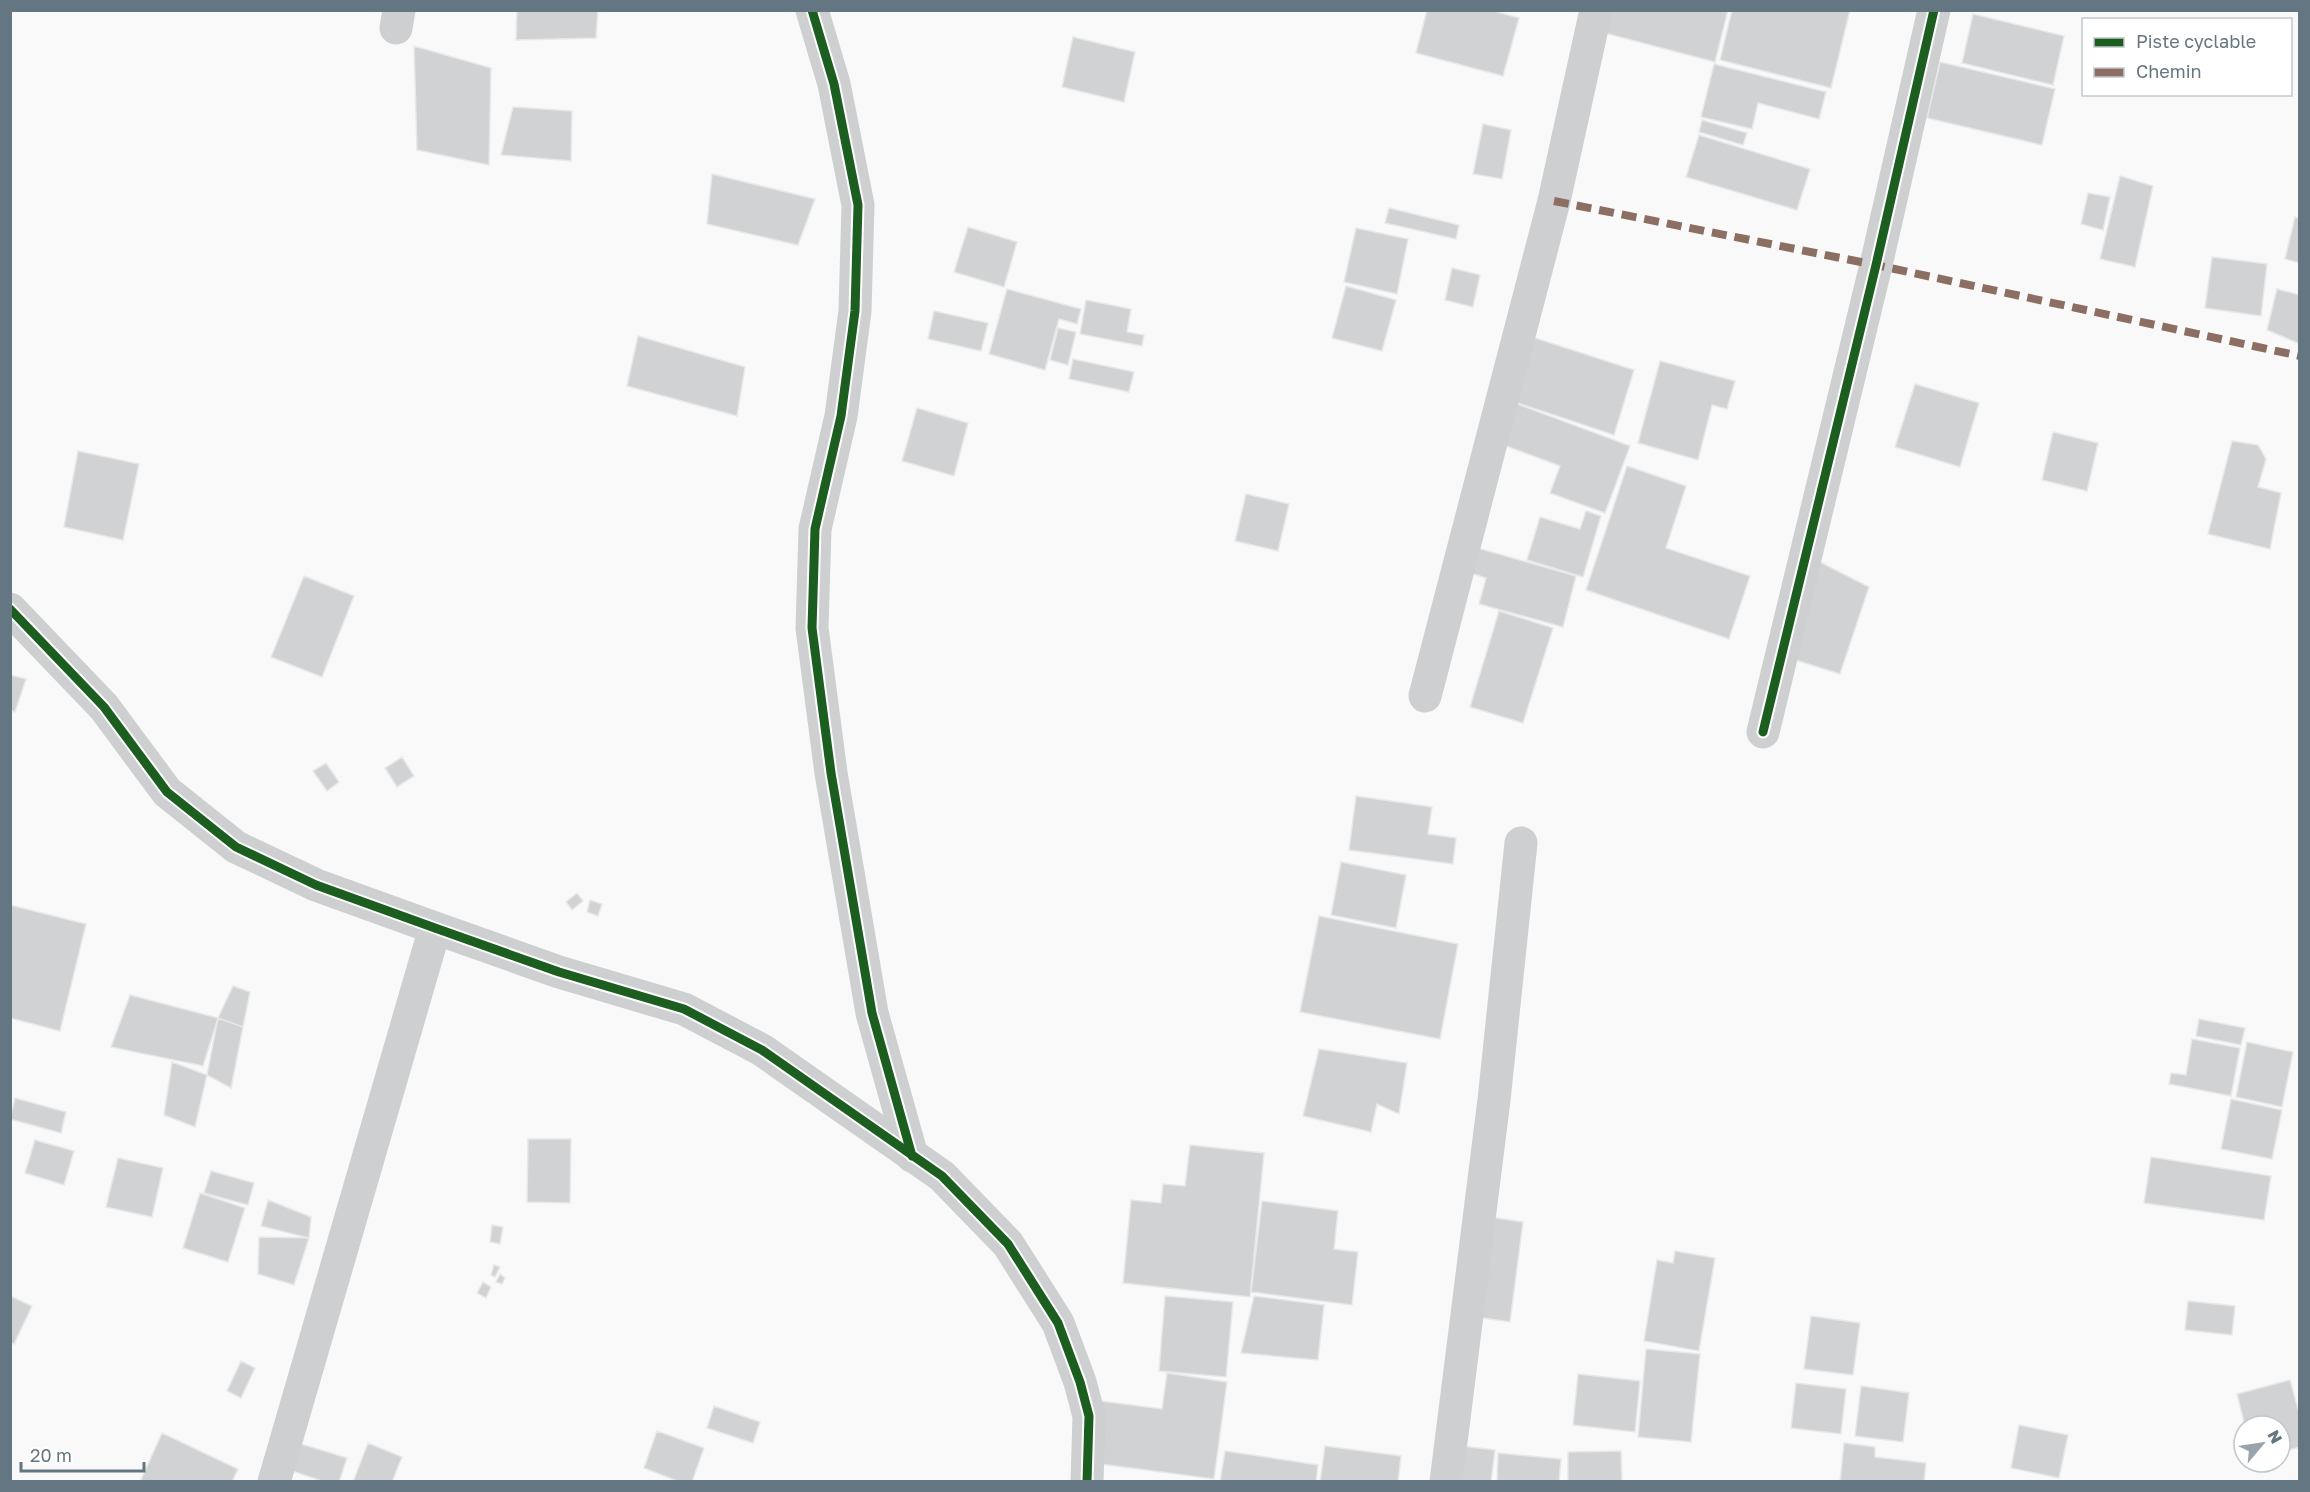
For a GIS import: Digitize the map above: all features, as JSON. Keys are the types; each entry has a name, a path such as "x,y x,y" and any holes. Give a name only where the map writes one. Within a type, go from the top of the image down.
{"street":[{"path":"812,10 834,84 858,206 855,311 841,417 815,529 812,628 831,773 872,1013 912,1156"},
{"path":"1425,696 1551,212 1596,10"},
{"path":"1762,732 1876,264 1934,10"},
{"path":"10,609 104,707 167,792 236,847 316,885 559,972 684,1009 762,1050 942,1176 1008,1244 1058,1323 1080,1382 1089,1416 1088,1482"},
{"path":"1446,1482 1492,1112 1521,843"},
{"path":"274,1482 435,928"}],"building":[{"path":"517,10 598,10 596,38 516,40"},
{"path":"1427,10 1491,10 1519,18 1503,76 1416,53"},
{"path":"1602,10 1728,10 1715,62 1597,31"},
{"path":"1732,10 1850,10 1831,88 1720,60"},
{"path":"1973,14 2064,36 2053,85 1962,63"},
{"path":"1073,37 1135,52 1124,102 1062,87"},
{"path":"414,46 491,68 489,165 417,150"},
{"path":"1940,62 2055,89 2042,145 1927,118"},
{"path":"1714,64 1826,92 1819,119 1758,103 1752,129 1701,117"},
{"path":"513,107 572,111 571,161 501,155"},
{"path":"1702,120 1747,133 1743,145 1699,132"},
{"path":"1483,124 1511,130 1502,179 1473,174"},
{"path":"1699,135 1810,169 1797,210 1686,177"},
{"path":"712,174 815,199 798,245 707,224"},
{"path":"2120,176 2153,186 2135,267 2100,259"},
{"path":"2088,193 2110,197 2103,230 2081,224"},
{"path":"1389,208 1459,225 1456,239 1385,223"},
{"path":"2295,217 2300,219 2300,263 2285,259"},
{"path":"968,227 1017,242 1004,287 954,272"},
{"path":"1356,228 1408,239 1397,294 1344,282"},
{"path":"2212,257 2267,264 2261,316 2205,308"},
{"path":"1452,268 1480,275 1473,307 1445,300"},
{"path":"1346,286 1396,300 1382,351 1332,338"},
{"path":"1007,289 1081,309 1077,324 1059,319 1045,370 989,354"},
{"path":"2277,289 2300,295 2300,344 2267,330"},
{"path":"1086,300 1131,309 1127,332 1144,335 1142,346 1080,334"},
{"path":"934,311 988,323 981,351 928,339"},
{"path":"1058,328 1076,332 1068,365 1050,360"},
{"path":"638,336 745,367 737,416 627,386"},
{"path":"1529,336 1634,370 1614,435 1509,400"},
{"path":"1073,359 1134,372 1129,392 1069,379"},
{"path":"1660,361 1735,381 1727,409 1712,405 1698,460 1638,443"},
{"path":"1915,384 1979,403 1960,467 1895,447"},
{"path":"1512,402 1630,446 1605,513 1550,493 1560,466 1498,443"},
{"path":"917,408 968,423 954,476 902,461"},
{"path":"2053,432 2098,443 2087,491 2042,480"},
{"path":"2232,441 2258,445 2266,459 2258,487 2281,493 2270,549 2208,534"},
{"path":"78,451 139,464 123,540 64,527"},
{"path":"1627,466 1686,486 1666,548 1750,576 1729,639 1586,590"},
{"path":"1246,494 1289,504 1278,551 1235,541"},
{"path":"1586,511 1601,516 1583,577 1527,560 1540,517 1580,529"},
{"path":"1474,547 1576,576 1563,627 1479,604 1486,578 1467,572"},
{"path":"1812,558 1869,587 1840,674 1789,658"},
{"path":"304,576 354,596 322,677 271,657"},
{"path":"1499,611 1553,628 1523,723 1470,707"},
{"path":"10,675 26,679 15,712 10,710"},
{"path":"402,757 414,776 397,787 385,768"},
{"path":"326,763 339,782 327,791 313,771"},
{"path":"1356,796 1432,807 1428,834 1456,838 1453,864 1349,850"},
{"path":"1341,862 1406,875 1396,928 1331,915"},
{"path":"577,893 583,901 572,910 566,902"},
{"path":"590,900 602,904 598,916 587,912"},
{"path":"10,905 86,924 60,1031 10,1018"},
{"path":"1319,916 1458,944 1440,1039 1300,1012"},
{"path":"233,986 250,992 243,1027 218,1018"},
{"path":"130,995 218,1018 203,1066 111,1047"},
{"path":"218,1018 243,1027 231,1088 207,1075"},
{"path":"2199,1019 2245,1028 2241,1045 2196,1036"},
{"path":"2192,1039 2240,1048 2231,1096 2169,1084 2171,1073 2186,1075"},
{"path":"2247,1042 2293,1052 2282,1107 2236,1097"},
{"path":"1319,1049 1407,1063 1399,1114 1377,1104 1371,1132 1303,1116"},
{"path":"172,1062 207,1075 195,1127 164,1115"},
{"path":"15,1098 66,1112 61,1133 10,1119"},
{"path":"2231,1099 2282,1110 2272,1159 2221,1149"},
{"path":"528,1139 571,1139 570,1203 527,1202"},
{"path":"35,1140 74,1151 64,1185 25,1173"},
{"path":"1190,1145 1264,1153 1250,1297 1123,1283 1131,1200 1161,1203 1163,1184 1185,1186"},
{"path":"2151,1157 2271,1176 2264,1220 2144,1203"},
{"path":"118,1158 163,1168 152,1217 106,1207"},
{"path":"211,1171 254,1183 248,1205 204,1193"},
{"path":"200,1193 245,1208 228,1262 183,1248"},
{"path":"268,1200 311,1217 309,1238 261,1226"},
{"path":"1262,1201 1338,1211 1334,1249 1358,1252 1352,1305 1251,1292"},
{"path":"1483,1216 1523,1222 1510,1322 1470,1316"},
{"path":"492,1225 503,1227 500,1244 490,1242"},
{"path":"259,1237 309,1238 294,1285 258,1274"},
{"path":"1675,1251 1715,1258 1699,1351 1644,1341 1657,1260 1673,1263"},
{"path":"494,1265 500,1267 495,1277 491,1275"},
{"path":"500,1274 505,1278 502,1284 496,1282"},
{"path":"483,1282 491,1287 486,1298 477,1293"},
{"path":"10,1296 32,1306 14,1344 10,1343"},
{"path":"1165,1296 1233,1302 1226,1377 1159,1371"},
{"path":"1254,1296 1324,1305 1318,1360 1241,1353"},
{"path":"2188,1301 2235,1306 2232,1335 2185,1330"},
{"path":"1811,1316 1860,1323 1853,1375 1804,1369"},
{"path":"1646,1349 1700,1354 1691,1442 1638,1437"},
{"path":"241,1361 255,1368 241,1398 227,1391"},
{"path":"1167,1373 1227,1382 1214,1479 1093,1463 1101,1401 1162,1409"},
{"path":"1578,1374 1640,1381 1635,1432 1573,1425"},
{"path":"2290,1380 2300,1416 2300,1447 2292,1449 2292,1414 2242,1414 2237,1394"},
{"path":"1796,1383 1846,1389 1841,1434 1791,1428"},
{"path":"1861,1386 1909,1393 1903,1442 1855,1436"},
{"path":"714,1406 760,1422 753,1443 707,1428"},
{"path":"2019,1425 2068,1435 2059,1478 2011,1468"},
{"path":"657,1431 704,1448 692,1482 680,1482 644,1468"},
{"path":"162,1433 238,1469 232,1482 140,1482"},
{"path":"298,1443 347,1458 339,1482 325,1482 289,1470"},
{"path":"368,1443 402,1457 392,1482 353,1482"},
{"path":"1844,1443 1875,1447 1875,1457 1926,1463 1924,1482 1840,1482"},
{"path":"1454,1445 1495,1450 1491,1482 1450,1482"},
{"path":"1325,1446 1401,1456 1398,1482 1320,1482"},
{"path":"1225,1451 1318,1465 1316,1482 1220,1482"},
{"path":"1621,1451 1622,1482 1568,1482 1568,1452"},
{"path":"1498,1453 1561,1459 1559,1482 1497,1482"}],"marked path":[{"path":"1554,201 1876,265 2300,356"}],"cycle path":[{"path":"812,10 834,84 858,205 855,311 841,416 815,529 812,628 831,773 872,1013 912,1156"},
{"path":"1763,732 1876,265 1934,10"},
{"path":"10,609 104,707 167,792 236,847 316,885 559,972 684,1009 762,1050 942,1176 1008,1244 1058,1323 1080,1382 1089,1416 1087,1482"}]}
